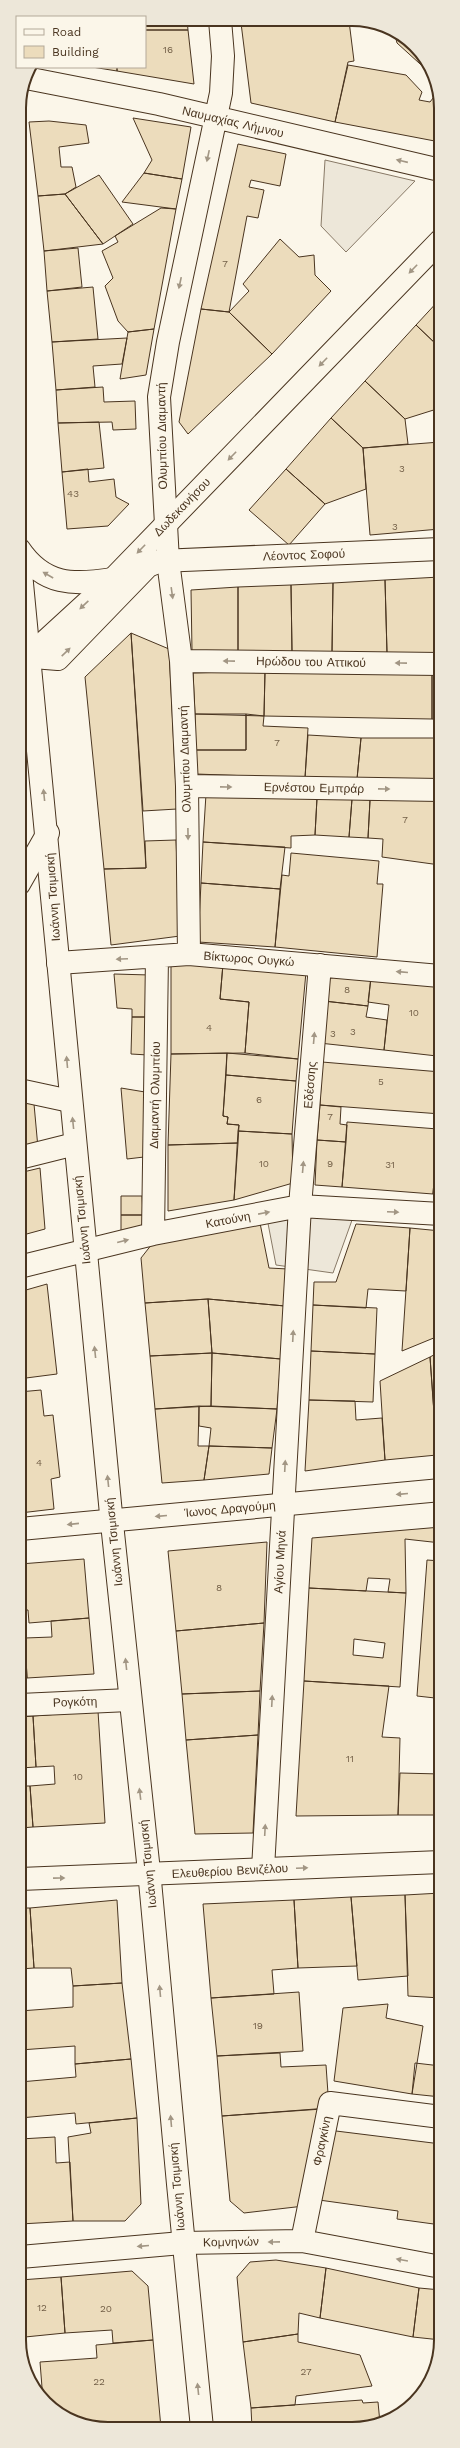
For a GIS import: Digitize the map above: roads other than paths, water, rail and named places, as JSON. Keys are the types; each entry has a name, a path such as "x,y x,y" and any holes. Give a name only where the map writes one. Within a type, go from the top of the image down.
{"street":[{"name":"Ολυμπίου Διαμαντή","path":"189,954 187,786 181,661 158,563 165,525 160,388 216,118 223,74 220,26"},
{"name":"Ναυμαχίας Λήμνου","path":"31,79 216,118 434,169"},
{"name":"Δωδεκανήσου","path":"26,654 113,578 434,247"},
{"name":"Λέοντος Σοφού","path":"158,563 434,549"},
{"path":"26,557 33,565 57,581 82,583 113,578"},
{"path":"26,656 58,659 158,563"},
{"name":"Ηρώδου του Αττικού","path":"181,661 434,664"},
{"name":"Ιωάννη Τσιμισκή","path":"26,671 48,833 70,1101 111,1520 149,1874 182,2243 201,2422"},
{"name":"Ερνέστου Εμπράρ","path":"187,786 434,790"},
{"path":"26,872 48,833"},
{"name":"Βίκτωρος Ουγκώ","path":"58,963 189,954 434,975"},
{"name":"Διαμαντή Ολυμπίου","path":"153,1234 157,957"},
{"name":"Εδέσσης","path":"300,1206 320,965"},
{"path":"26,1092 70,1101"},
{"path":"26,1156 75,1144"},
{"name":"Κατούνη","path":"26,1266 153,1234 300,1206 434,1214"},
{"name":"Αγίου Μηνά","path":"263,1869 300,1206"},
{"name":"Ίωνος Δραγούμη","path":"26,1528 434,1491"},
{"name":"Ρογκότη","path":"26,1704 130,1700"},
{"name":"Ελευθερίου Βενιζέλου","path":"26,1878 434,1862"},
{"name":"Φραγκίνη","path":"302,2242 330,2103 434,2116"},
{"name":"Κομνηνών","path":"26,2256 182,2243 302,2242 434,2266"}]}
